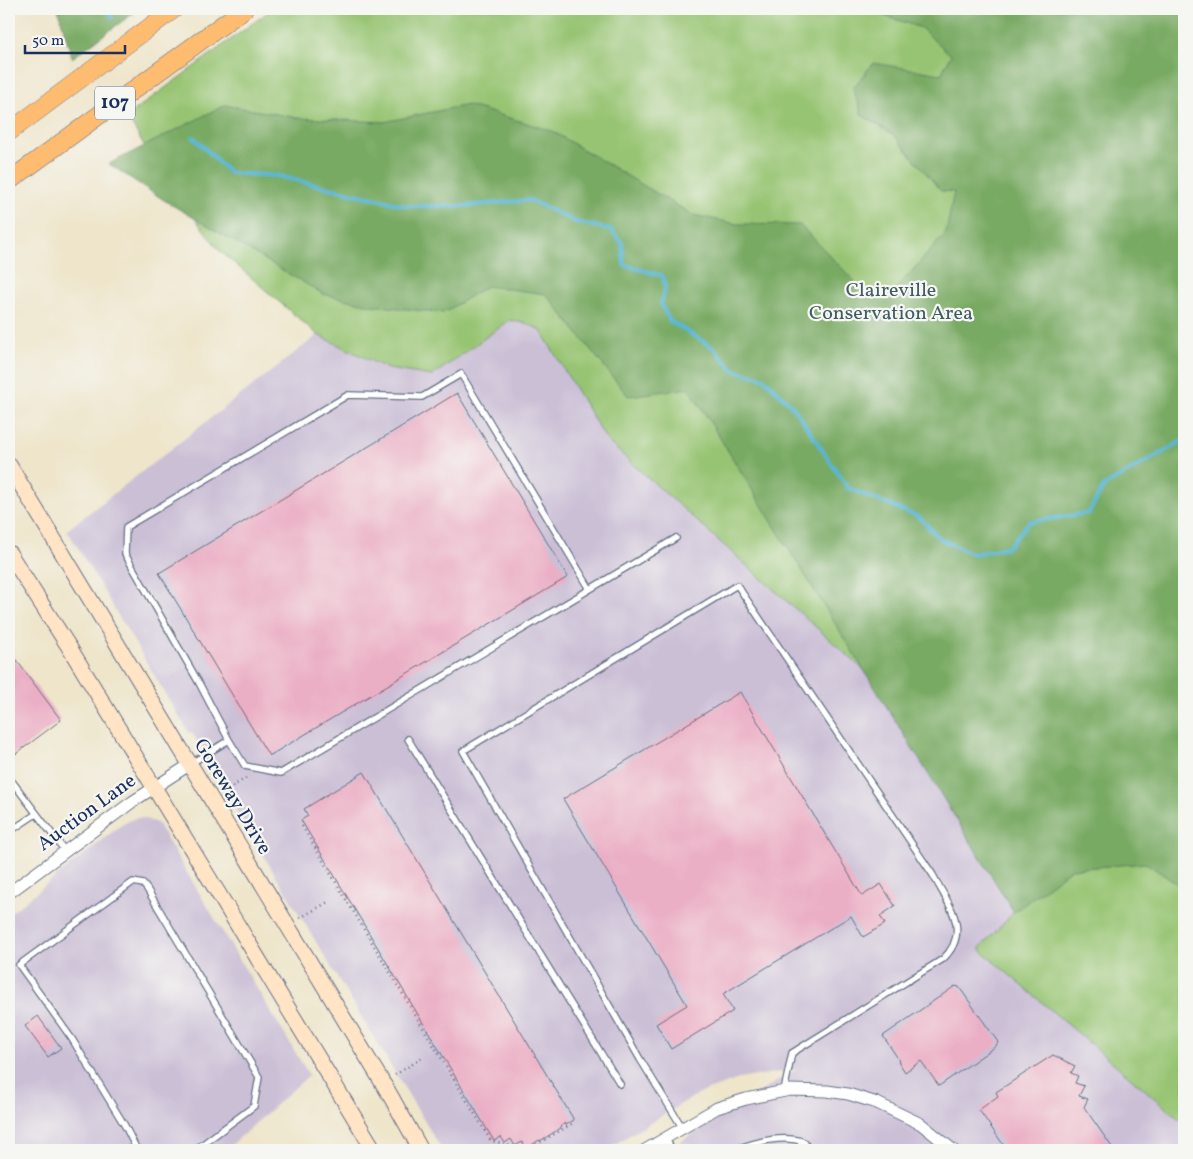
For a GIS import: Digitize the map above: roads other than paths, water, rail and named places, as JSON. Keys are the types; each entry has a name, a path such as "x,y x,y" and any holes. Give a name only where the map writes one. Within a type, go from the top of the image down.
{"main road":[{"name":"107","path":"9,132 174,9"},
{"name":"107","path":"9,181 244,9"},
{"name":"Goreway Drive","path":"9,465 390,1095 421,1150"},
{"path":"11,562 69,647 374,1150"}],"street":[{"name":"Auction Lane","path":"9,894 154,787 189,764"},
{"path":"645,1150 717,1108 746,1099 790,1090 827,1090 877,1103 921,1124 953,1150"}],"lane":[{"path":"590,589 462,374 422,397 348,395 126,527 125,554 245,766 281,773 676,538"},
{"path":"682,1127 640,1059 463,751 737,585 933,875 956,920 957,935 952,950 943,959 792,1053 784,1091"},
{"path":"408,739 620,1084"},
{"path":"189,764 229,740"},
{"path":"11,780 65,852"},
{"path":"9,832 36,814"},
{"path":"137,1150 125,1126 72,1039 19,965 133,882 143,884 147,890 260,1077 254,1106 195,1150"},
{"path":"665,1137 672,1150"},
{"path":"734,1150 754,1142 794,1138 804,1142 809,1150"}],"waterway":[{"path":"108,9 112,17"},
{"path":"193,137 230,173 278,176 407,206 464,206 530,200 576,222 611,230 622,243 624,265 663,276 665,288 661,305 670,321 714,348 733,370 764,378 794,408 848,488 919,517 940,539 974,554 1008,547 1029,522 1089,513 1104,486 1184,440"}],"park label":[{"name":"Claireville Conservation Area","path":"891,302"}]}
